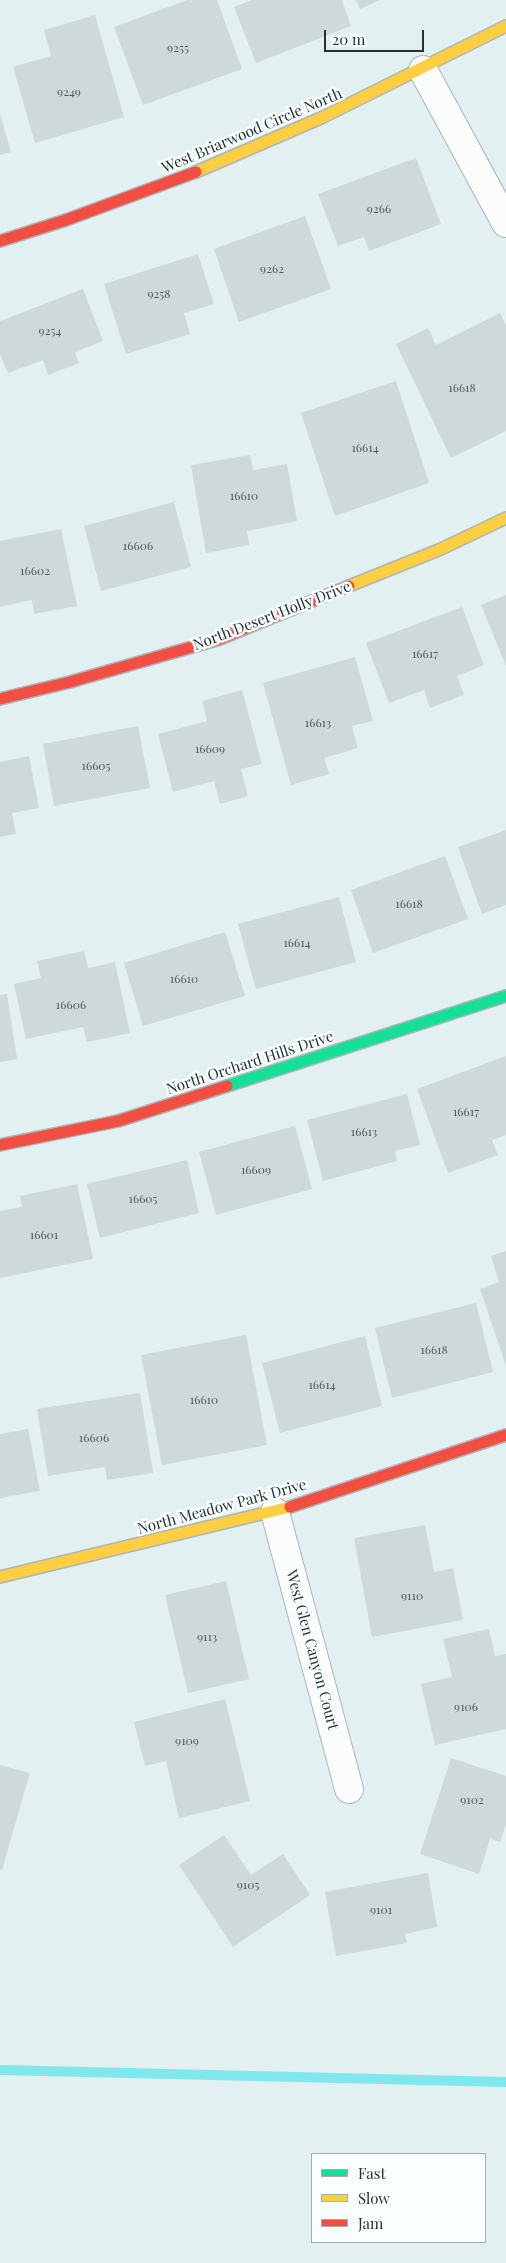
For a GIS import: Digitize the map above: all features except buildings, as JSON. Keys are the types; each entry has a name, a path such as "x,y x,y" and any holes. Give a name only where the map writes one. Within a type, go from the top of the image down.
{"street":[{"name":"West Briarwood Circle North","path":"0,241 58,223 148,191 256,148 341,110 423,70 506,26"},
{"path":"423,70 506,223"},
{"name":"North Desert Holly Drive","path":"0,699 70,682 220,639 441,549 506,518"},
{"name":"North Orchard Hills Drive","path":"0,1145 118,1120 506,996"},
{"name":"North Meadow Park Drive","path":"0,1577 275,1512 506,1435"},
{"name":"West Glen Canyon Court","path":"275,1512 349,1789"}],"waterway":[{"path":"0,2070 506,2082"}],"traffic: fast":[{"path":"227,1086 506,996"}],"traffic: slow":[{"path":"196,172 321,118 506,26"},
{"path":"349,586 441,549 506,518"},
{"path":"0,1577 290,1507"}],"traffic: jam":[{"path":"0,241 66,220 196,172"},
{"path":"0,699 70,682 220,639 349,586"},
{"path":"0,1145 118,1121 227,1086"},
{"path":"290,1507 506,1435"}]}
